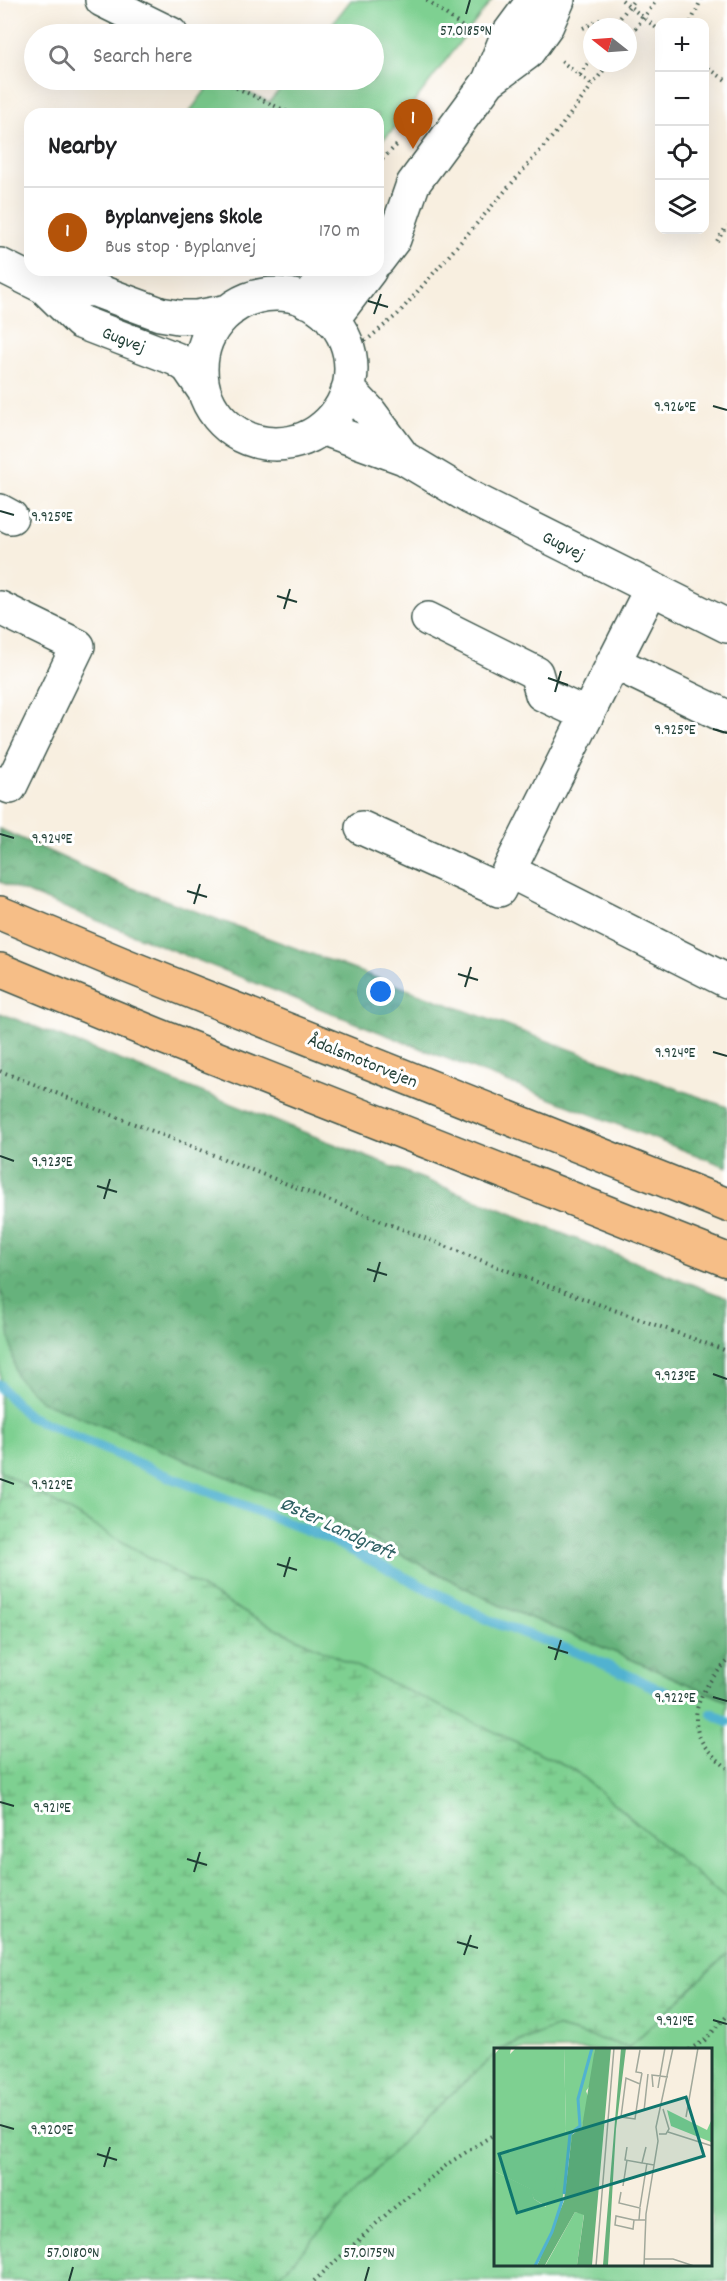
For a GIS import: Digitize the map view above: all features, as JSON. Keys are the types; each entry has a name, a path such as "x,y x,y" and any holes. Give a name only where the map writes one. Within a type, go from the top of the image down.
{"highway":[{"name":"Ådalsmotorvejen","path":"0,913 127,966 727,1205"},
{"path":"0,970 155,1034 727,1260"}],"street":[{"path":"102,0 151,24"},
{"path":"384,206 413,184 489,81 507,36 527,9 538,0"},
{"path":"489,81 527,53 547,25 558,0"},
{"path":"384,252 394,239 413,184"},
{"name":"Gugvej","path":"0,265 44,287 80,322 176,359 188,367 203,389"},
{"path":"306,301 325,276"},
{"path":"340,334 367,276"},
{"name":"Gugvej","path":"44,287 95,290 160,314 178,317 197,317 229,311"},
{"path":"282,295 306,301 320,309 340,334 351,372 348,389 336,414 322,428 304,439 284,444 263,443 242,436 225,425 212,408 203,389 201,368 204,350 211,332 229,311 254,297 282,295"},
{"name":"Gugvej","path":"348,389 369,411 404,458"},
{"name":"Gugvej","path":"322,428 404,458 471,498 727,626"},
{"path":"362,828 500,890 651,589"},
{"path":"0,608 78,646 10,787 0,783"},
{"path":"428,619 536,673 542,694 587,715"},
{"path":"613,662 727,717"},
{"path":"509,871 727,981"}],"path":[{"path":"427,0 477,37"},
{"path":"622,0 655,27"},
{"path":"620,18 634,0"},
{"path":"637,26 657,0"},
{"path":"693,18 701,0"},
{"path":"709,68 727,81"},
{"path":"580,75 583,70"},
{"path":"340,334 368,339 398,314 559,129 602,72"},
{"path":"241,90 279,108"},
{"path":"717,241 727,226"},
{"path":"0,1071 521,1276 727,1351"},
{"path":"727,1662 702,1694 696,1709 697,1729 704,1745 727,1768"},
{"path":"692,2048 705,2040 727,2016"},
{"path":"314,2281 399,2204 449,2163 494,2134"}],"green space":[{"path":"351,0 492,0 384,138 384,108 192,108 206,90 242,90 269,102 279,90 384,90 384,24 332,24"},
{"path":"0,829 119,883 727,1107 727,1167 0,882"},
{"path":"0,1013 727,1298 727,1701 499,1605 340,1523 41,1401 16,1376 3,1296 0,1291"},
{"path":"0,1291 3,1296 340,1523 499,1605 727,1701 727,1900 573,1769 252,1617 0,1471"},
{"path":"0,1471 252,1617 573,1769 727,1900 727,1954 629,2047 556,2027 501,2048 494,2048 494,2056 422,2120 275,2281 0,2281"},
{"path":"727,1954 727,2281 275,2281 422,2120 494,2056 494,2266 712,2266 712,2048 505,2048 555,2027 629,2047"}],"waterway":[{"name":"Øster Landgrøft","path":"0,1385 28,1416 165,1475 327,1538 493,1622 584,1655 669,1694"},
{"name":"Øster Landgrøft","path":"712,1713 727,1722"}],"place":[{"name":"Byplanvejens Skole","path":"413,149"}]}
